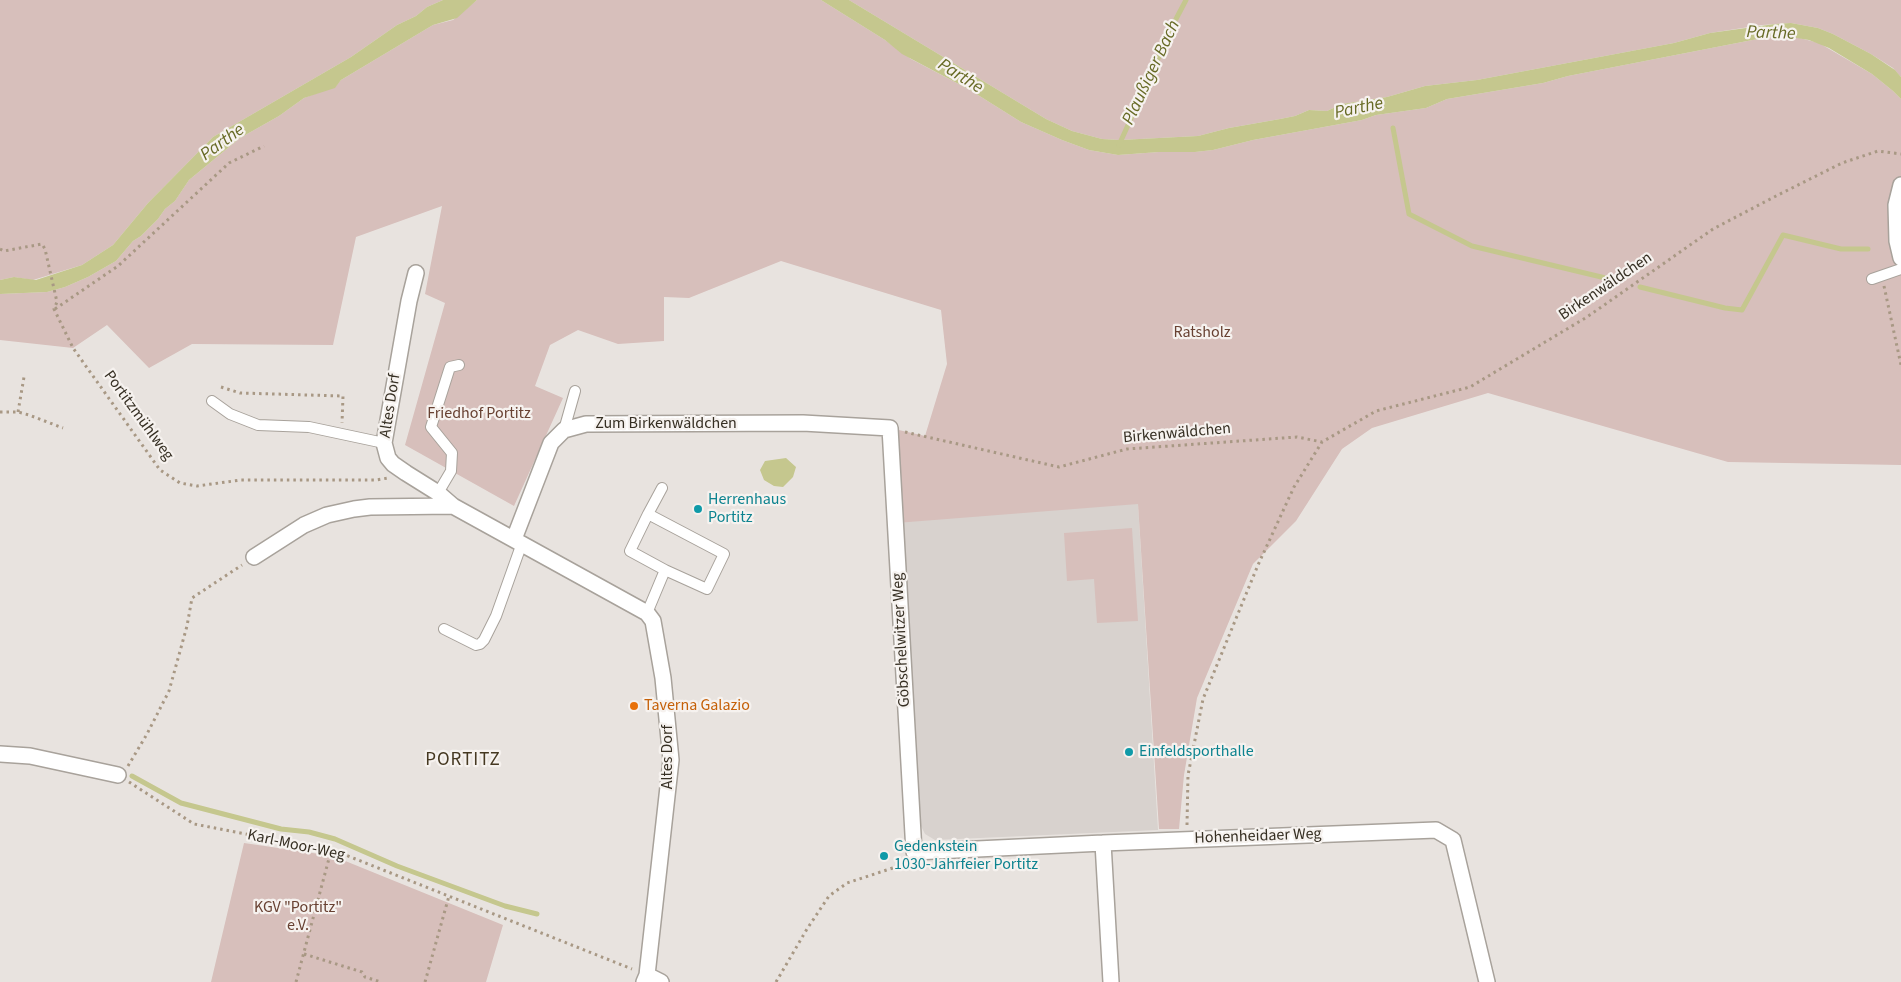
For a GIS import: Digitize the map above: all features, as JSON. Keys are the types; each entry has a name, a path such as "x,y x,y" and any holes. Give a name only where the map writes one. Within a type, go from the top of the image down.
{"street":[{"path":"1901,185 1896,205 1897,242 1901,258"},
{"name":"Altes Dorf","path":"416,273 408,302 384,443 388,458 393,464 438,493 453,506 647,613 656,629 671,760 645,979"},
{"name":"Zum Birkenwäldchen","path":"564,430 586,424 803,423 890,428"},
{"name":"Göbschelwitzer Weg","path":"890,428 914,852"},
{"path":"518,541 551,443 564,430"},
{"name":"Altes Dorf","path":"254,557 304,525 327,515 354,508 453,506"},
{"path":"0,754 30,756 118,774"},
{"name":"Hohenheidaer Weg","path":"914,852 1103,842 1436,830 1453,840 1487,982"},
{"path":"1103,842 1111,982"},
{"path":"645,979 661,982"}],"lane":[{"path":"1872,279 1901,269"},
{"path":"438,493 451,471 452,453 431,427 450,367 459,365"},
{"path":"564,430 575,391"},
{"path":"212,401 230,414 258,425 309,427 384,443"},
{"path":"648,514 724,554 707,590 630,551 648,514 662,488"},
{"path":"444,629 476,645 484,640 504,594 518,541"},
{"path":"647,613 665,570"}],"path":[{"path":"54,309 118,266 229,163 264,146"},
{"name":"Birkenwäldchen","path":"1186,839 1188,775 1203,699 1258,565 1294,487 1322,442 1376,411 1470,386 1587,317 1713,229 1842,163 1878,151 1901,154"},
{"path":"0,249 4,251 42,244 45,248 57,302 54,309"},
{"path":"1882,275 1901,364"},
{"name":"Portitzmühlweg","path":"54,309 73,348 160,470 180,483 197,486 241,480 376,480 406,473"},
{"path":"18,412 24,377"},
{"path":"221,388 240,393 342,396 342,434"},
{"path":"0,412 18,412 63,428"},
{"name":"Birkenwäldchen","path":"890,428 1059,467 1127,449 1297,437 1322,442"},
{"path":"118,774 130,764 167,698 187,626 192,598 254,557"},
{"name":"Karl-Moor-Weg","path":"118,774 194,824 331,851 449,896 645,979"},
{"path":"296,982 331,851"},
{"path":"776,982 829,896 847,883 904,864 914,852"},
{"path":"425,982 449,896"},
{"path":"304,954 362,972 366,977 381,982"}],"shaded area":[{"path":"896,435 1137,488 1158,830 935,840 925,834 920,824"}],"green space":[{"path":"0,0 443,0 427,7 351,57 213,137 148,203 113,245 82,265 33,280 14,277 0,280"},
{"name":"Ratsholz","path":"477,0 821,0 885,40 911,59 970,90 1021,122 1089,150 1118,155 1213,150 1253,140 1362,120 1376,115 1426,108 1447,99 1543,83 1568,76 1778,35 1788,35 1819,43 1872,74 1901,99 1901,465 1728,462 1488,393 1372,428 1342,449 1296,521 1253,564 1197,698 1184,775 1179,829 1159,829 1138,504 896,523 890,428 925,436 947,364 941,310 781,261 689,298 664,297 664,341 618,344 578,330 550,345 535,386 563,398 514,506 405,445 445,303 425,294 442,206 356,237 333,345 192,344 149,368 107,325 73,348 0,340 0,294 47,292 65,287 88,277 116,261 133,241 141,236 165,209 175,201 189,180 240,138 279,116 304,98 336,86 341,80 433,25 453,20"},
{"path":"849,0 1901,0 1901,77 1893,68 1871,54 1818,28 1791,23 1762,25 1710,33 1674,43 1477,80 1425,86 1387,97 1342,104 1327,111 1309,110 1295,116 1229,128 1198,136 1120,140 1102,139 1072,131 1046,119"},
{"path":"1132,528 1138,621 1097,623 1094,579 1067,581 1064,533"},
{"name":"KGV \"Portitz\" e.V.","path":"244,843 333,856 503,925 486,982 211,982"}],"water":[{"name":"Parthe","path":"443,0 477,0 457,18 433,25 341,80 335,88 304,98 279,116 240,138 189,180 175,201 165,209 141,236 133,241 116,261 88,277 65,287 47,292 0,294 0,280 14,277 36,280 82,265 113,245 148,203 213,137 351,57 427,7"},
{"name":"Parthe","path":"821,0 849,0 1046,119 1072,131 1102,139 1120,140 1198,136 1229,128 1295,116 1309,110 1327,111 1342,104 1387,97 1425,86 1477,80 1674,43 1710,33 1791,23 1818,28 1833,34 1871,54 1895,70 1901,77 1901,99 1872,74 1829,48 1809,40 1778,35 1568,76 1543,83 1447,99 1426,108 1376,115 1362,120 1253,140 1213,150 1118,155 1089,150 1021,122 970,90 902,54 885,40"},
{"path":"786,458 796,467 793,477 783,487 774,486 764,480 760,470 765,461"}],"waterway":[{"name":"Plaußiger Bach","path":"1119,145 1186,0"},
{"path":"1393,128 1409,214 1472,246 1618,281"},
{"path":"1640,287 1725,308 1742,310 1783,235 1841,249 1868,249"},
{"path":"132,776 181,803 281,829 309,832 335,839 397,866 505,906 537,914"}],"place":[{"name":"Herrenhaus Portitz","path":"698,509"},
{"name":"Taverna Galazio","path":"634,706"},
{"name":"Einfeldsporthalle","path":"1129,752"},
{"name":"Gedenkstein 1030-Jahrfeier Portitz","path":"884,856"}],"district":[{"name":"PORTITZ","path":"463,761"}],"park label":[{"name":"Friedhof Portitz","path":"479,414"}]}
